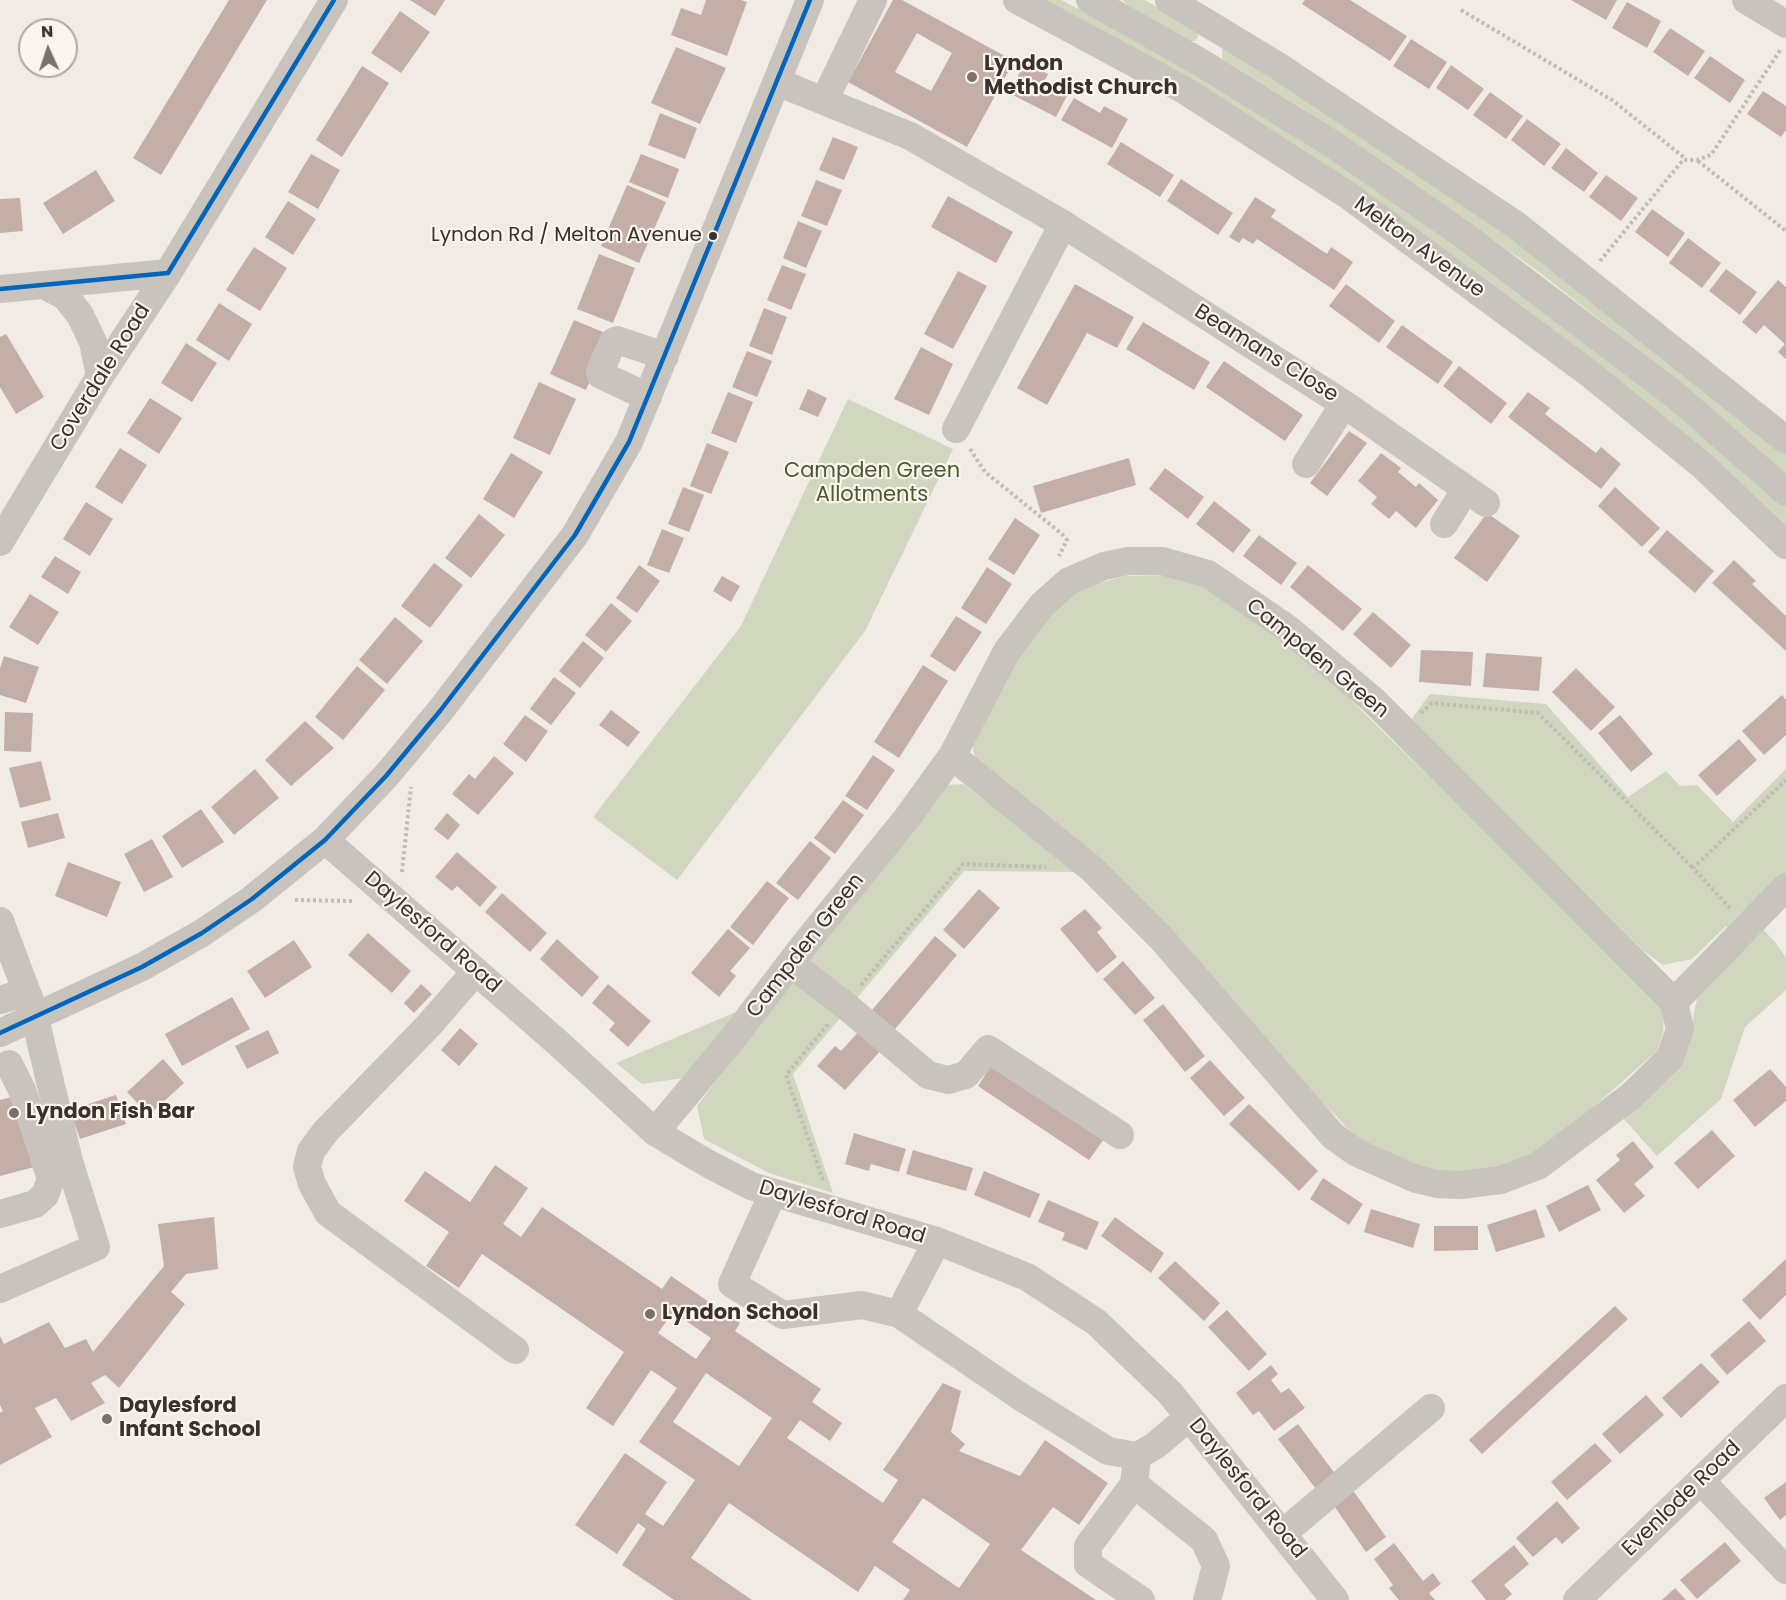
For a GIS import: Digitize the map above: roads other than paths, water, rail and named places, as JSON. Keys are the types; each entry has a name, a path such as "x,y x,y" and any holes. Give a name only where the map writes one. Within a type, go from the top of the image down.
{"street":[{"name":"Coverdale Road","path":"0,542 100,376 168,273 334,0"},
{"path":"15,1014 141,967 202,933 252,899 325,840 386,776 440,711 575,535 629,442 810,0"},
{"path":"824,101 873,0"},
{"name":"Melton Avenue","path":"1017,0 1184,90 1349,196 1590,374 1703,466 1786,545"},
{"path":"1170,0 1278,66 1516,225 1786,440"},
{"path":"1746,0 1786,24"},
{"name":"Melton Avenue","path":"1100,2 1334,145 1465,236 1675,395 1786,492"},
{"path":"1200,62 1219,32"},
{"name":"Beamans Close","path":"777,82 910,136 1063,224 1344,404 1476,496 1444,524"},
{"path":"956,429 1063,224"},
{"path":"0,289 168,273"},
{"path":"44,285 65,296 80,315 93,342 100,376"},
{"path":"648,397 601,375 600,371 615,340 665,356"},
{"path":"1305,464 1344,404"},
{"name":"Campden Green","path":"655,1132 734,1037 907,818 952,756 1007,651 1042,605 1069,581 1104,566 1128,561 1162,561 1208,574 1287,628 1374,701 1674,1002"},
{"path":"952,756 1092,869 1162,939 1333,1136 1357,1154 1388,1169 1437,1184 1460,1185 1501,1180 1538,1166 1631,1096 1670,1058 1680,1029 1674,1002 1786,886"},
{"name":"Daylesford Road","path":"325,840 557,1042 655,1132 751,1186 937,1241 1027,1277 1096,1322 1170,1393 1335,1600"},
{"path":"0,921 15,1014 69,1161 96,1247 0,1288"},
{"path":"790,964 845,1005 928,1075 948,1080 966,1075 988,1048 1120,1135"},
{"path":"475,972 429,1025 326,1131 311,1151 307,1167 312,1184 328,1213 515,1350"},
{"path":"0,1214 35,1204 45,1195 51,1179 22,1090 5,1069 15,1014"},
{"path":"773,1193 732,1284 783,1315 862,1305 899,1314 1018,1395 1108,1451 1137,1456 1156,1444 1189,1417"},
{"path":"899,1314 937,1241"},
{"name":"Evenlode Road","path":"1577,1600 1786,1398"},
{"path":"1282,1534 1431,1408"},
{"path":"1137,1456 1134,1484 1088,1546 1088,1564 1141,1600"},
{"path":"1701,1481 1786,1570"},
{"path":"1134,1484 1204,1540 1216,1566 1208,1599"}],"place":[{"name":"Lyndon Methodist Church","path":"972,77"},
{"name":"Lyndon Rd / Melton Avenue","path":"713,236"},
{"name":"Lyndon Fish Bar","path":"14,1113"},
{"name":"Lyndon School","path":"650,1314"},
{"name":"Daylesford Infant School","path":"107,1419"}],"park label":[{"name":"Campden Green Allotments","path":"872,484"}]}
